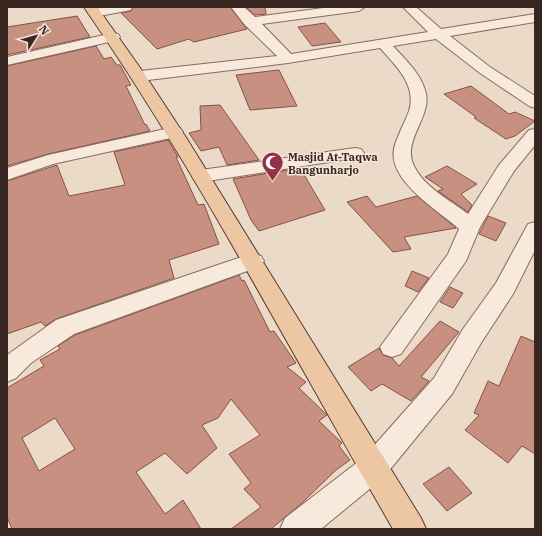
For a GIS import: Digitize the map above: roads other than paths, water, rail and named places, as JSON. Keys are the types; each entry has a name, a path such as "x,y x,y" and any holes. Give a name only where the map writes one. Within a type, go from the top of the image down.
{"main road":[{"path":"92,10 140,76 253,261 410,529"}],"street":[{"path":"92,10 126,7"},
{"path":"237,7 250,22 288,59"},
{"path":"250,22 358,7"},
{"path":"409,7 438,35 481,68 535,103"},
{"path":"140,76 288,59 535,18"},
{"path":"7,61 112,37"},
{"path":"384,44 408,71 418,92 419,105 405,136 402,159 409,174 430,194 470,227"},
{"path":"7,174 48,160 174,132"},
{"path":"392,347 458,256 470,227 506,169 535,134"},
{"path":"201,176 355,153"},
{"path":"296,529 373,468 443,386 472,336 505,288 535,229"},
{"path":"7,370 22,356 65,327 253,261"}],"place":[{"name":"Masjid At-Taqwa Bangunharjo","path":"272,182"}]}
